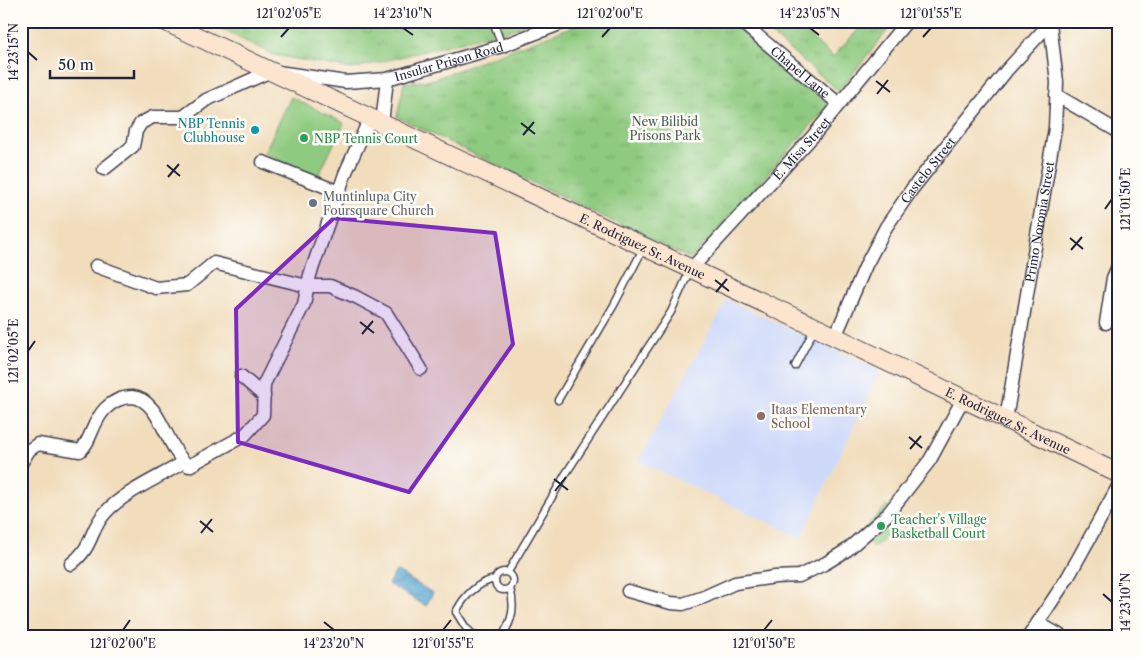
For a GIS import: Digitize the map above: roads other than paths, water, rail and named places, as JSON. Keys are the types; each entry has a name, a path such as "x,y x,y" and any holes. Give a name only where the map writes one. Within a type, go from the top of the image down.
{"street":[{"name":"E. Rodriguez Sr. Avenue","path":"164,21 690,270 815,327 1119,474"},
{"name":"Insular Prison Road","path":"270,71 346,82 387,80 502,46 568,21"},
{"name":"Chapel Lane","path":"740,21 839,104"},
{"name":"E. Misa Street","path":"690,270 813,136 907,21"},
{"name":"Primo Noronia Street","path":"1006,419 1046,193 1055,128 1056,94 1051,22"},
{"name":"Castelo Street","path":"835,337 866,265 886,227 912,189 1006,70 1051,22"},
{"path":"104,168 133,146 136,131 141,122 153,117 183,117 206,100 270,71"},
{"name":"Insular Prison Road","path":"184,462 192,465 245,435 263,415 264,384 304,304 308,286 339,192 376,121 387,80"},
{"path":"1056,94 1119,132"},
{"path":"263,162 339,192"},
{"path":"96,266 156,288 187,285 214,263 308,286 330,286 386,313 421,369"},
{"path":"1106,323 1114,278 1119,264"},
{"path":"240,376 264,396"},
{"path":"21,463 29,450 38,444 80,451 86,447 91,428 106,408 117,399 128,397 140,398 149,404 184,462 119,501 105,513 86,551 71,564"},
{"path":"628,591 671,603 683,604 735,583 768,577 799,576 826,563 847,550 887,515 930,460 963,399"},
{"path":"1029,636 1068,577 1119,485"},
{"path":"1038,623 1061,636"}],"lane":[{"path":"493,21 502,46"},
{"path":"558,400 644,248"},
{"path":"508,572 565,475 671,312 690,270"},
{"path":"795,366 815,327"},
{"path":"475,636 466,628 456,612 461,602 475,587 495,579 500,572 508,572"},
{"path":"495,579 496,586 503,590 510,588 513,583 512,577 508,572"},
{"path":"502,636 510,625 514,603 510,588"}],"water":[{"path":"396,571 433,593 426,606 388,584"}],"place":[{"name":"NBP Tennis Clubhouse","path":"255,130"},
{"name":"NBP Tennis Court","path":"304,138"},
{"name":"Muntinlupa City Foursquare Church","path":"313,203"},
{"name":"Itaas Elementary School","path":"761,416"},
{"name":"Teacher's Village Basketball Court","path":"881,526"}],"park label":[{"name":"New Bilibid Prisons Park","path":"665,128"}]}
